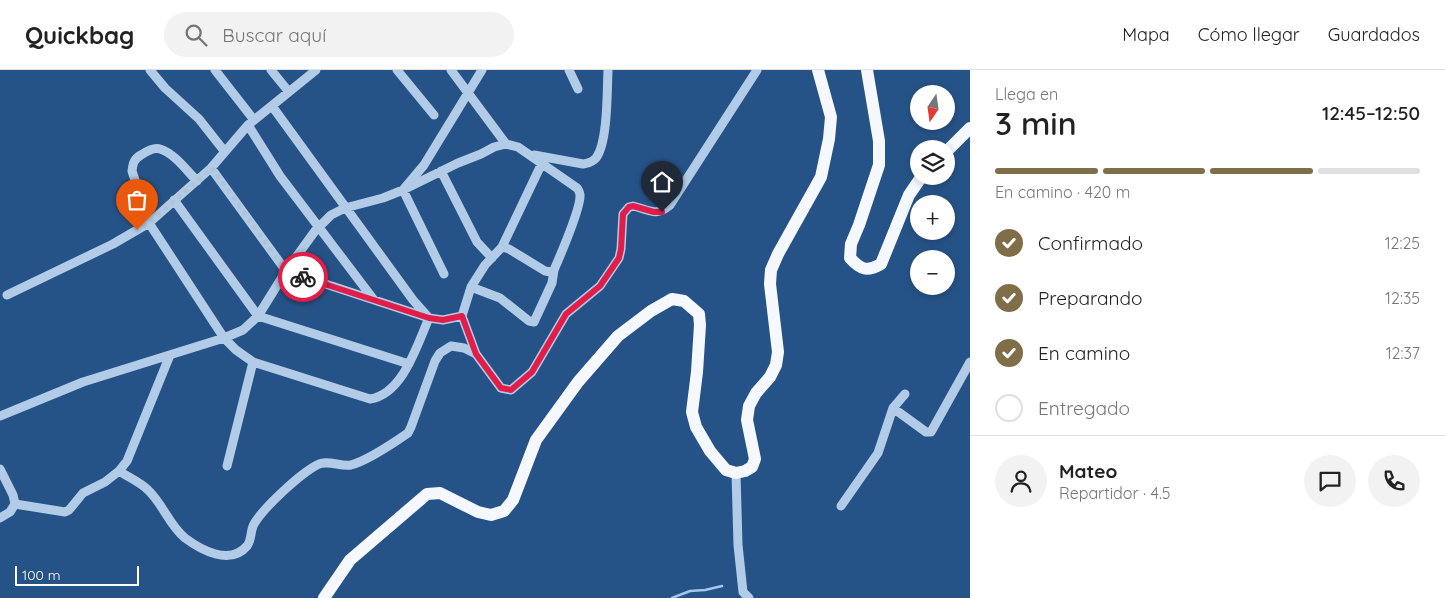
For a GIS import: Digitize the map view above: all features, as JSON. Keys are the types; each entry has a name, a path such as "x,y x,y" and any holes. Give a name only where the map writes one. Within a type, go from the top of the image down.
{"main road":[{"path":"324,598 350,560 426,494 440,493 478,512 491,515 504,511 513,500 536,440 578,382 618,336 651,312 672,300 684,301 699,314 698,362 692,412 696,428 710,452 726,470 736,473 752,467 755,459 747,420 749,406 756,393 770,377 776,365 778,352 770,284 771,270 821,177 829,139 831,117 818,70"},
{"path":"867,70 879,141 879,165 860,225 851,244 850,258 858,266 868,269 881,264 909,195 916,185"},
{"path":"955,143 970,128"}],"street":[{"path":"150,70 165,88 199,119 225,152"},
{"path":"215,70 251,123 280,176 374,300"},
{"path":"271,70 289,92"},
{"path":"7,295 113,244 149,223 212,168 251,123 316,70"},
{"path":"397,70 434,115"},
{"path":"451,70 506,144"},
{"path":"404,190 424,165 482,70"},
{"path":"569,70 578,89"},
{"path":"528,154 582,164 590,163 596,158 603,143 608,70"},
{"path":"542,163 502,248 492,258 471,287 462,316 476,354 497,383 506,390 511,390 532,372 566,314 600,286 619,258 625,210 633,206 654,212 662,212 670,205 757,70"},
{"path":"272,106 413,300 429,318"},
{"path":"0,416 83,382 224,338 243,330 258,316 286,271 331,215 345,208 383,198 404,190 494,147 506,144 518,147 577,188 580,194 579,203 554,270 552,283 534,322 529,321 500,298 471,287"},
{"path":"197,181 161,149 154,148 137,157 133,163 132,171 149,223 224,338 236,350 253,362 370,399 385,394 394,386 409,364 429,318"},
{"path":"212,168 286,271 429,318 443,320 462,316"},
{"path":"441,171 478,242 492,258"},
{"path":"404,190 444,274"},
{"path":"174,200 258,316 409,364"},
{"path":"502,248 509,249 545,271 551,272 554,270"},
{"path":"119,471 148,490 174,526 185,537 210,553 234,554 246,547 253,525 271,504 318,464 350,465 408,433 431,370 440,353 452,346 464,348 476,354"},
{"path":"15,504 65,512 69,510 83,493 105,482 119,471 127,461 170,355"},
{"path":"227,466 253,362"},
{"path":"893,408 926,432 931,432 970,362"},
{"path":"841,506 878,453 893,408 905,394"},
{"path":"0,468 13,495 15,504 10,512 0,518"},
{"path":"736,473 738,545 743,592 749,598"}],"waterway":[{"path":"672,598 690,591 722,586"}],"way so far":[{"path":"137,230 149,223 212,168 286,271 303,277"}],"route":[{"path":"303,277 429,318 443,320 462,316 476,354 501,388 511,390 532,372 566,314 600,286 619,258 625,210 633,206 654,212 662,212"}]}
